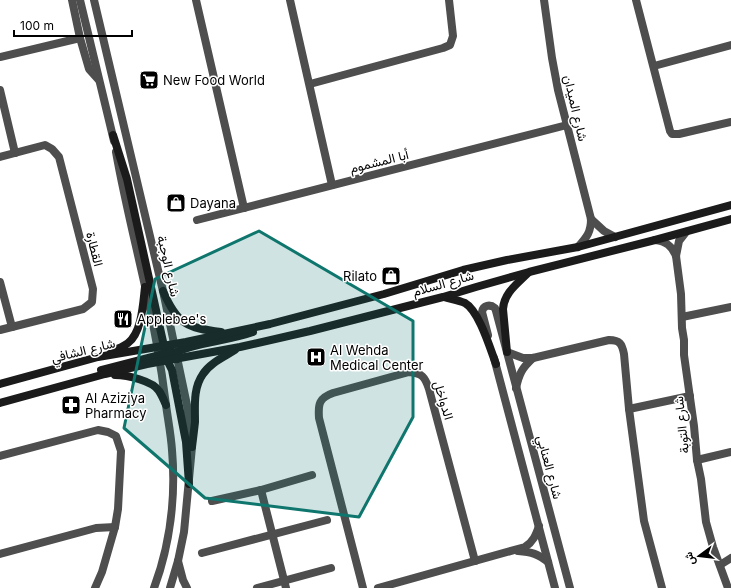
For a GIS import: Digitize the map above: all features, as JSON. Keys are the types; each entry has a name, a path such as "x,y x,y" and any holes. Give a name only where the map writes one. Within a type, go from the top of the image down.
{"main road":[{"path":"113,135 127,179 172,370 186,442 188,484"},
{"name":"شارع السلام","path":"167,354 228,333 270,324 384,294 471,268 578,247 731,205"},
{"name":"شارع السلام","path":"167,354 240,347 310,331 443,297 529,272 731,219"},
{"path":"507,352 503,303 505,297 529,272"},
{"path":"98,357 129,342 136,332 142,316 145,287"},
{"path":"163,292 172,311 180,320 190,327 228,333"},
{"path":"443,297 464,303 473,310 496,364"},
{"path":"0,403 104,374 188,348 246,335 270,324"},
{"path":"192,447 195,424 195,396 199,382 203,374 212,365 240,347"},
{"path":"41,392 51,386 95,371 167,354"},
{"name":"شارع الشافي","path":"0,384 98,357 167,354"},
{"path":"104,374 126,375 146,382 159,389 166,405"}],"street":[{"name":"شارع الوجبة","path":"72,0 80,38 89,69 98,79"},
{"name":"شارع الوجبة","path":"80,0 98,79 113,135 121,182 145,287 167,354 187,405 192,447 184,532 178,561 170,588"},
{"name":"شارع الوجبة","path":"94,0 163,292 167,354 166,405 172,450 173,492 170,525 154,588"},
{"path":"196,0 244,208"},
{"path":"290,0 332,185"},
{"path":"310,84 450,45 453,36 449,0"},
{"name":"شارع الميدان","path":"544,0 552,58 566,125 592,219"},
{"path":"636,0 672,134 679,134 731,122"},
{"path":"0,57 80,38"},
{"path":"654,66 731,45"},
{"path":"0,90 15,153"},
{"name":"أبا المشموم","path":"197,220 566,125"},
{"name":"القطارة","path":"0,157 45,145 52,149 59,157 93,289 92,302 83,309 0,330"},
{"path":"592,219 604,231 615,237"},
{"path":"578,247 590,232 592,227 592,219"},
{"name":"شارع التوبة","path":"686,232 679,241 676,256 682,294 684,355 706,522 713,548 728,588"},
{"path":"655,240 668,244 676,256"},
{"path":"0,282 12,327"},
{"name":"شارع العنابي","path":"555,588 482,312 487,306 493,306 495,308 570,588"},
{"path":"682,317 731,307"},
{"path":"507,352 523,358 532,358 609,340 620,342 623,347 624,354 629,409 644,521 662,588"},
{"path":"516,388 520,372 532,358"},
{"name":"الدواخل","path":"363,588 318,418 320,402 326,395 409,372 417,373 423,376 430,389 475,561"},
{"path":"629,409 690,396"},
{"path":"0,456 98,430 108,432 116,436 121,452 118,509 102,572 95,588"},
{"path":"697,460 731,452"},
{"path":"212,501 261,490 312,475"},
{"path":"261,490 285,584"},
{"path":"202,553 327,520"},
{"path":"378,588 525,547 530,544 536,535 539,526"},
{"path":"0,554 96,528 114,527"},
{"path":"514,551 532,552 548,562"},
{"path":"720,565 731,558"},
{"path":"178,561 183,580 187,588"},
{"path":"257,588 285,584 331,568"}],"highlighted area":[{"path":"259,231 413,321 413,417 359,517 205,498 124,428 155,279"}],"place":[{"name":"New Food World","path":"149,80"},
{"name":"Dayana","path":"176,203"},
{"name":"Rilato","path":"391,276"},
{"name":"Applebee's","path":"123,319"},
{"name":"Al Wehda Medical Center","path":"316,357"},
{"name":"Al Aziziya Pharmacy","path":"71,405"}]}
